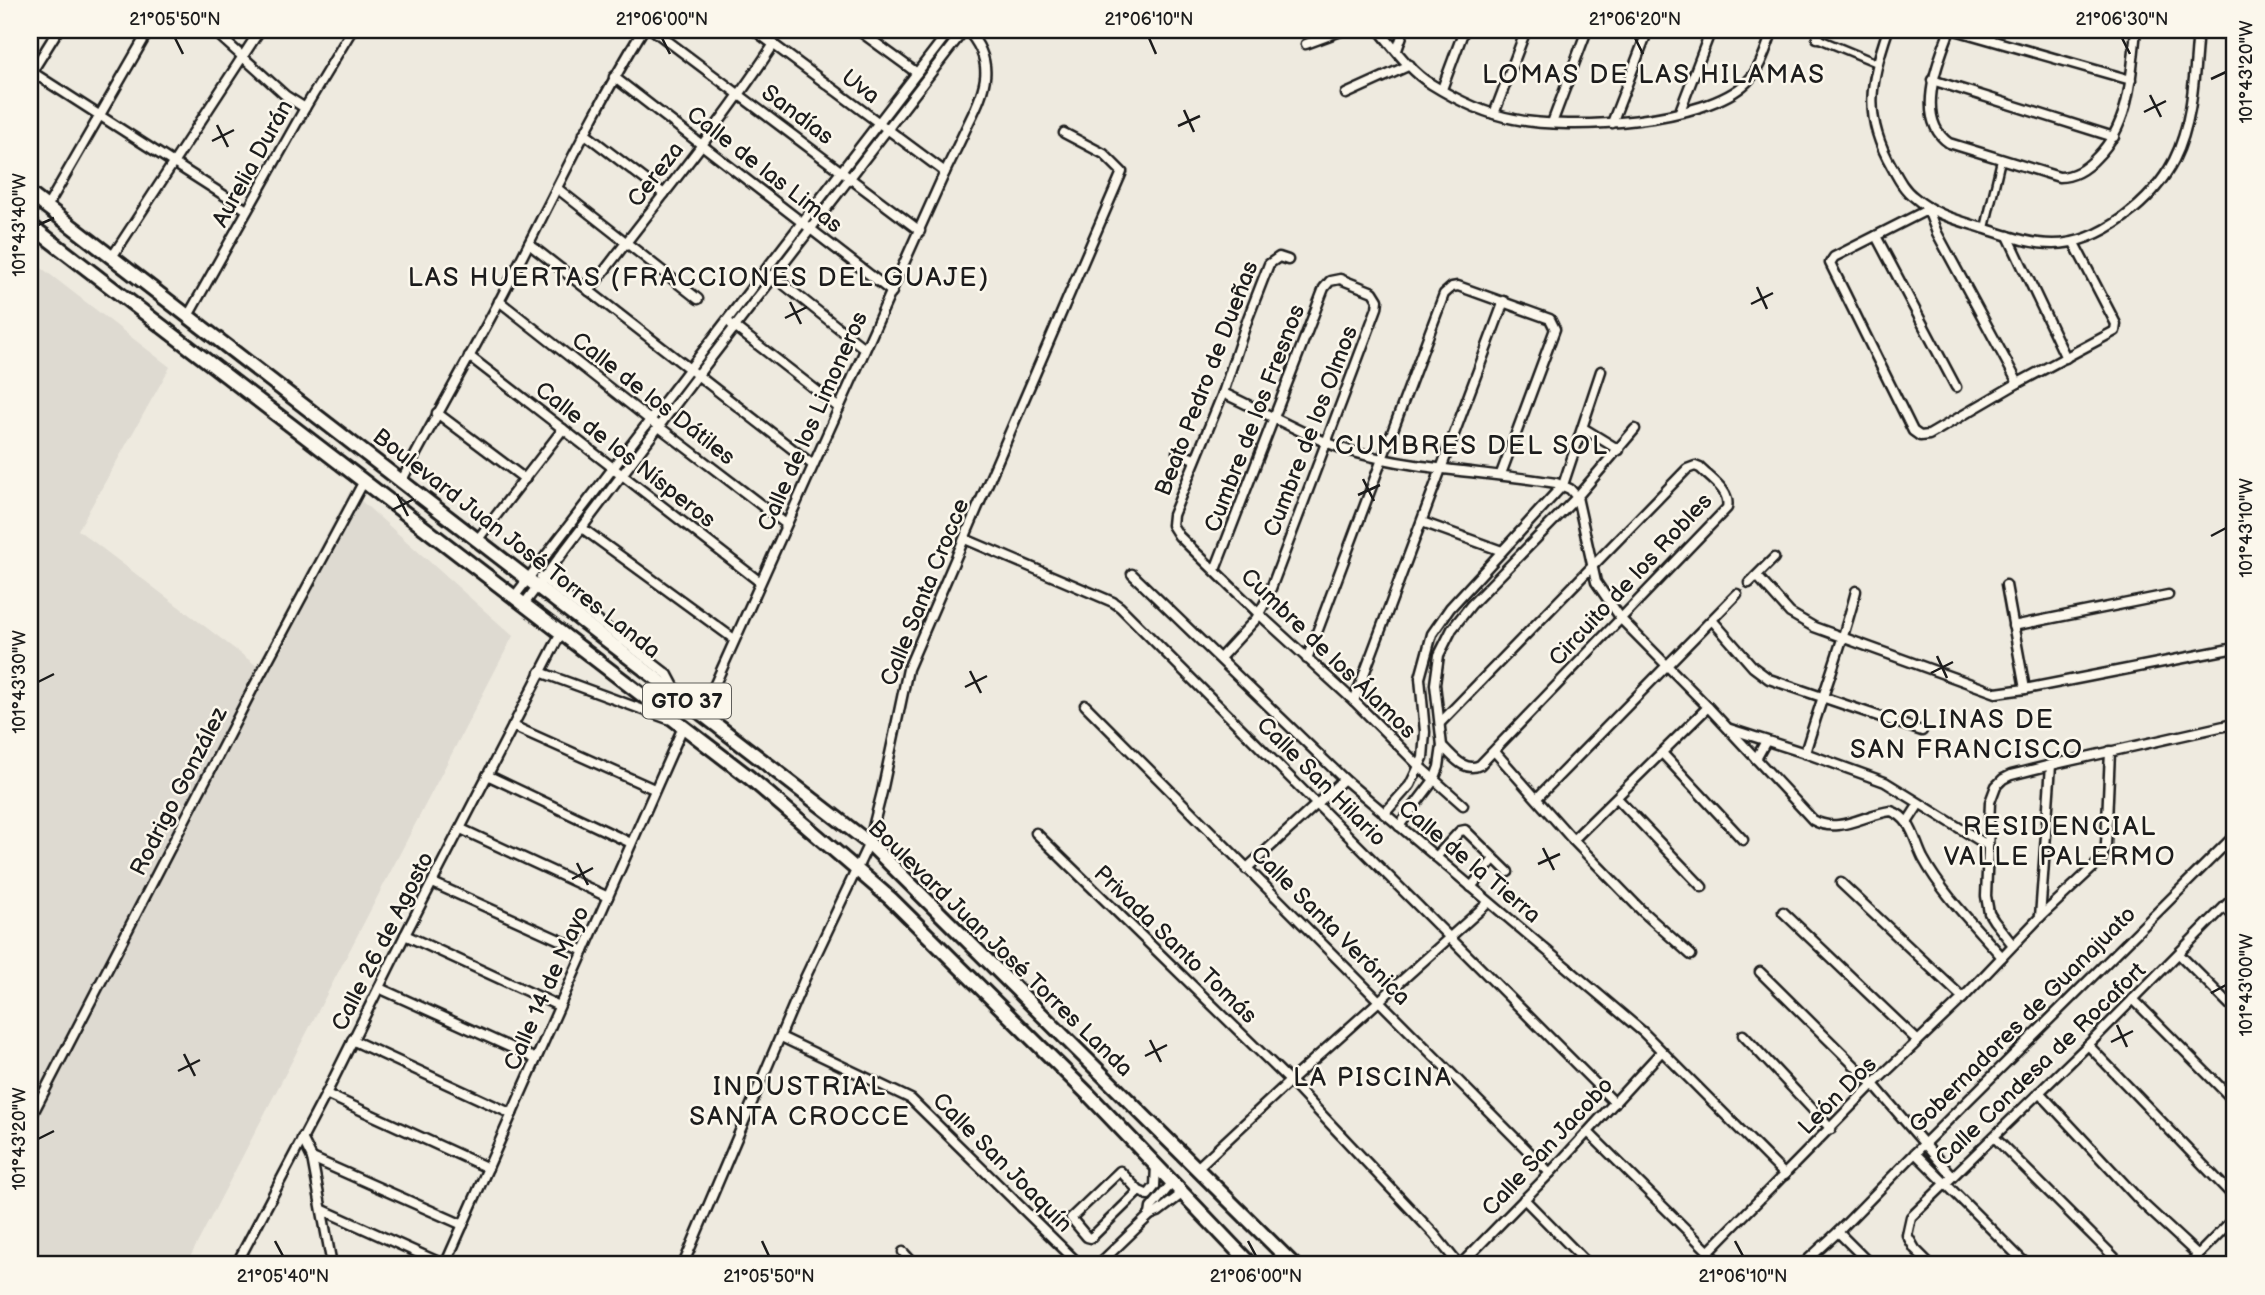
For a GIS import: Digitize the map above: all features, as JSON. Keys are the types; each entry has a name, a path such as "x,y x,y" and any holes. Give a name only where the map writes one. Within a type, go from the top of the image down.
{"main road":[{"name":"Boulevard Juan José Torres Landa","path":"30,194 478,539 535,579 678,695 869,843 1294,1265"},
{"name":"Boulevard Juan José Torres Landa","path":"30,225 750,778 856,867 1024,1030 1251,1265"}],"street":[{"path":"58,30 31,74 247,210"},
{"path":"47,207 149,30"},
{"path":"212,30 286,96 305,108"},
{"path":"112,257 260,30"},
{"name":"Aurelia Durán","path":"188,316 352,30"},
{"path":"402,481 558,189 584,133 643,30"},
{"name":"Sandías","path":"653,30 920,231"},
{"name":"Uva","path":"754,30 944,173"},
{"path":"858,30 917,73"},
{"path":"519,601 613,468 950,30"},
{"path":"535,579 582,528 734,327 966,30"},
{"name":"Calle de los Limoneros","path":"702,713 985,85 985,63 979,48 966,30"},
{"path":"1306,44 1344,30"},
{"path":"1379,30 1429,83 1494,114 1552,123 1612,123 1654,118 1730,95 1747,82 1760,64 1773,30"},
{"path":"1397,50 1404,30"},
{"path":"1441,89 1464,30"},
{"path":"1494,114 1526,30"},
{"path":"1552,123 1587,30"},
{"path":"1612,123 1648,30"},
{"path":"1681,111 1711,30"},
{"path":"1888,30 1877,63 1872,96 1877,133 1904,187 1927,209 2008,236 2044,244 2074,243 2095,234 2141,204 2165,176 2187,126 2198,30"},
{"path":"2130,80 1952,30 1932,80 1935,124 1942,138 1949,143 2059,177 2067,177 2090,165 2114,136 2126,107 2130,80 2136,30"},
{"path":"1818,34 1877,63"},
{"name":"Cereza","path":"589,291 703,144 774,44"},
{"path":"1346,94 1410,65"},
{"name":"Calle de las Limas","path":"614,77 892,292"},
{"path":"1932,80 2114,136"},
{"path":"584,133 664,194"},
{"name":"Calle Santa Crocce","path":"683,1265 781,1037 869,843 908,669 1122,172 1104,154 1065,133"},
{"path":"1984,228 2001,160"},
{"path":"558,189 698,299"},
{"path":"1927,209 1831,259 1831,266 1913,431 1920,436 1929,435 2018,383 2113,333 2117,328 2074,243"},
{"path":"1927,209 1937,233 2018,383"},
{"path":"1877,236 1956,387"},
{"path":"2008,236 2066,358"},
{"path":"528,244 813,465"},
{"name":"Beato Pedro de Dueñas","path":"1172,526 1194,459 1223,393 1269,264 1279,257 1288,260"},
{"path":"765,270 865,349"},
{"name":"Cumbre de los Olmos","path":"1220,658 1259,614 1267,599 1377,308 1378,300 1373,292 1340,279 1330,281"},
{"name":"Cumbre de los Fresnos","path":"1215,570 1324,288 1330,281"},
{"path":"1307,659 1444,294 1452,287 1458,286 1504,301 1550,319 1555,329 1502,474"},
{"name":"Calle de los Dátiles","path":"499,301 786,524"},
{"path":"1354,701 1504,301"},
{"path":"726,320 839,408"},
{"name":"Calle de los Nísperos","path":"469,356 760,582"},
{"path":"1384,814 1410,785 1423,758 1425,732 1420,678 1432,634 1444,616 1563,485 1601,371"},
{"path":"1223,393 1326,442 1383,459 1502,474 1563,485 1577,497 1592,569 1603,594 1622,620 1803,811 1822,825 1845,824 1891,811 1908,821 1933,874 2002,957"},
{"path":"436,413 526,479"},
{"path":"1583,428 1619,450"},
{"path":"478,539 563,429"},
{"path":"1399,826 1434,780 1443,746 1435,701 1435,684 1439,655 1452,628 1471,605 1577,497 1635,429"},
{"path":"1177,452 1194,459"},
{"name":"Circuito de los Robles","path":"1440,723 1687,468 1700,468 1727,497 1727,508 1495,752 1480,765 1468,768 1443,746"},
{"name":"Rodrigo González","path":"30,1119 252,690 365,481"},
{"path":"1422,522 1502,551"},
{"name":"Cumbre de los Álamos","path":"1172,526 1179,537 1259,614 1463,805"},
{"path":"582,528 734,639"},
{"name":"Calle San Hilario","path":"965,540 1120,607 1615,1103"},
{"path":"1749,583 1774,558"},
{"name":"Calle de la Tierra","path":"1132,574 1345,779 1626,1018 1785,1175"},
{"path":"1757,576 1798,618 1814,627 1996,693 2235,648"},
{"path":"2006,584 2025,689"},
{"path":"1805,753 1856,591"},
{"path":"1536,798 1737,594"},
{"path":"2013,626 2168,595"},
{"path":"1712,620 1760,673 1780,684 1822,695 1922,730"},
{"name":"Calle 26 de Agosto","path":"236,1265 561,633"},
{"path":"540,672 680,725"},
{"name":"Calle Santa Verónica","path":"1085,705 1550,1173"},
{"path":"1573,840 1707,707"},
{"path":"2013,946 1994,921 1986,905 1990,802 1996,786 2011,775 2232,724"},
{"name":"Calle 14 de Mayo","path":"445,1265 631,844 680,725"},
{"path":"513,726 654,789"},
{"path":"1727,729 1885,782 1987,845"},
{"path":"1756,759 1766,741"},
{"name":"León Dos","path":"1708,1252 1873,1084 1963,998 2040,916 2101,860 2104,854 2110,751"},
{"path":"1495,752 1573,840 1690,956"},
{"path":"1662,753 1743,840"},
{"path":"2040,916 2051,765"},
{"path":"487,775 631,844"},
{"path":"1246,869 1345,779"},
{"path":"1617,798 1702,887"},
{"path":"1908,821 1919,804"},
{"path":"460,829 607,897"},
{"path":"1436,857 1460,831 1465,830 1508,872"},
{"name":"Privada Santo Tomás","path":"1036,833 1290,1081 1434,1234 1459,1265"},
{"name":"Gobernadores de Guanajuato","path":"1802,1265 1839,1232 2235,835"},
{"path":"1471,887 1494,859"},
{"path":"433,883 584,951"},
{"path":"1842,883 1963,998"},
{"name":"Calle Condesa de Rocafort","path":"1931,1265 1907,1235 1911,1217 2088,1045 2235,896"},
{"path":"1196,1169 1488,903"},
{"path":"2225,907 2235,918"},
{"path":"1783,912 1918,1041"},
{"path":"405,935 559,1006"},
{"path":"2179,954 2235,1010"},
{"path":"1760,972 1873,1084 1952,1176"},
{"path":"379,988 536,1059"},
{"path":"2133,999 2235,1102"},
{"path":"1743,1035 1831,1129"},
{"name":"Calle San Joaquín","path":"781,1037 911,1099 1080,1265"},
{"path":"352,1040 512,1114"},
{"path":"2088,1045 2235,1198"},
{"name":"Calle San Jacobo","path":"1459,1265 1550,1173 1661,1052"},
{"path":"2039,1092 2143,1204 2198,1255"},
{"path":"326,1094 488,1168"},
{"path":"1588,1132 1722,1265"},
{"path":"1994,1137 2122,1265"},
{"path":"302,1138 312,1158 332,1265"},
{"path":"1915,1153 2027,1265"},
{"path":"312,1158 463,1225"},
{"path":"1139,1191 1091,1238 1087,1237 1071,1218 1120,1171 1139,1191 1148,1195 1155,1186 1156,1165"},
{"path":"1150,1215 1151,1208 1173,1182"},
{"path":"1098,1265 1150,1215 1183,1193"},
{"path":"1524,1199 1589,1265"},
{"path":"323,1210 445,1265"},
{"path":"2188,1265 2235,1217"},
{"path":"1839,1232 1871,1265"},
{"path":"902,1252 915,1265"},
{"path":"1706,1265 1708,1252"}],"shaded area":[{"path":"30,259 170,367 78,530 257,666 350,491 513,636 186,1265 30,1265"}],"district":[{"name":"LOMAS DE LAS HILAMAS","path":"1654,74"},
{"name":"LAS HUERTAS (FRACCIONES DEL GUAJE)","path":"699,277"},
{"name":"CUMBRES DEL SOL","path":"1472,445"},
{"name":"COLINAS DE SAN FRANCISCO","path":"1967,734"},
{"name":"RESIDENCIAL VALLE PALERMO","path":"2060,841"},
{"name":"LA PISCINA","path":"1373,1077"},
{"name":"INDUSTRIAL SANTA CROCCE","path":"800,1101"}]}
